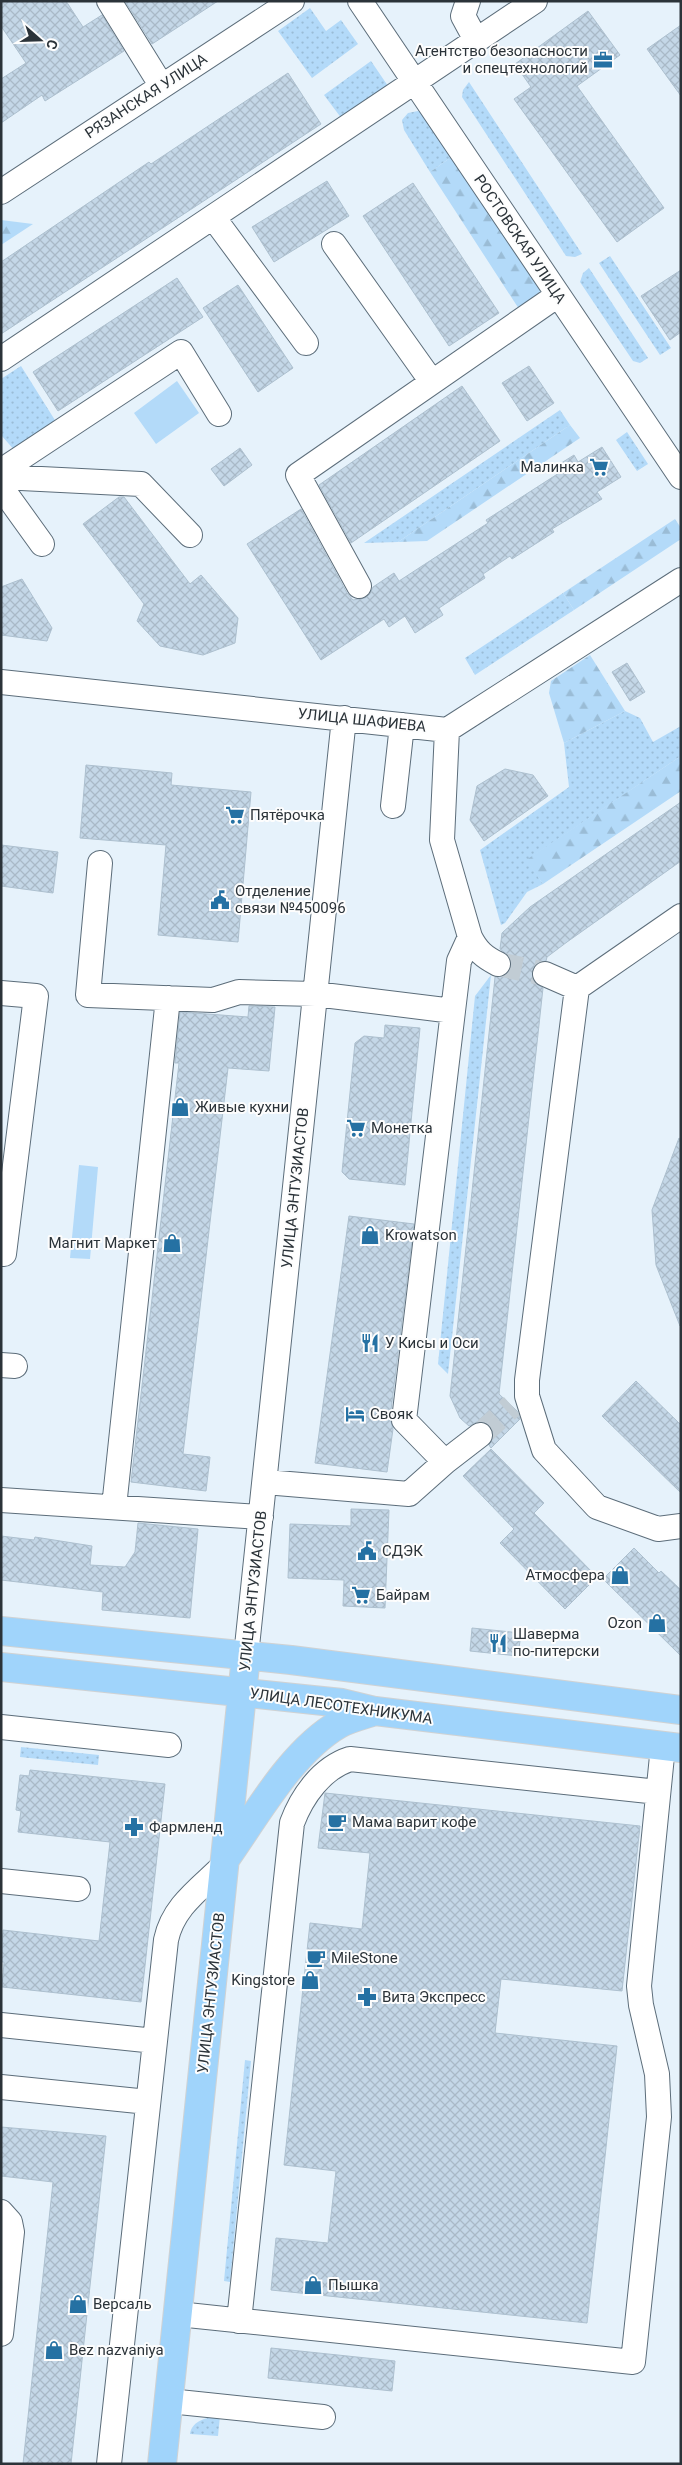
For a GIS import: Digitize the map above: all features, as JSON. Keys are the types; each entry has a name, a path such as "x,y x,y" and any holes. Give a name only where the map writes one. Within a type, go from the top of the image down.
{"main road":[{"path":"1,1631 291,1660 681,1710"},
{"name":"УЛИЦА ЭНТУЗИАСТОВ","path":"162,2464 246,1656"},
{"name":"УЛИЦА ЛЕСОТЕХНИКУМА","path":"1,1667 342,1702 376,1711 672,1747"},
{"path":"225,1862 280,1782 311,1746 340,1723 376,1711"}],"street":[{"path":"109,1 161,85"},
{"name":"РЯЗАНСКАЯ УЛИЦА","path":"1,192 161,85 292,1"},
{"name":"РОСТОВСКАЯ УЛИЦА","path":"360,1 681,477"},
{"path":"468,1 463,16 476,40"},
{"path":"1,359 535,1"},
{"path":"213,217 306,343"},
{"path":"334,244 432,382"},
{"path":"359,586 298,476 558,295"},
{"path":"1,471 181,352 219,414"},
{"path":"1,477 141,484 190,535"},
{"path":"1,487 42,544"},
{"name":"УЛИЦА ШАФИЕВА","path":"1,682 447,730 681,580"},
{"name":"УЛИЦА ЭНТУЗИАСТОВ","path":"246,1656 344,718"},
{"path":"393,806 402,725"},
{"path":"447,730 442,840 470,937 476,949 484,957 498,964"},
{"path":"100,863 88,995 213,1000 239,992 315,994 453,1011"},
{"path":"681,916 577,988 527,1380 520,1401 544,1450 597,1507 658,1529 681,1526"},
{"path":"444,1462 404,1420 459,961 470,937"},
{"path":"545,974 577,988"},
{"path":"1,993 36,996 4,1254 1,1253"},
{"path":"114,1507 168,998"},
{"path":"264,1482 409,1494 444,1462 480,1435"},
{"path":"1,1500 261,1517"},
{"path":"1,1727 169,1745"},
{"path":"178,2314 633,2362 659,2117 657,2074 641,2005 639,1986 658,1792 672,1747"},
{"path":"239,2321 292,1823 306,1794 335,1764 350,1759 658,1792"},
{"path":"109,2464 168,1928 185,1902 225,1862"},
{"path":"1,1881 78,1889"},
{"path":"1,2025 155,2042"},
{"path":"1,2087 148,2102"},
{"path":"1,2212 10,2222 12,2232 1,2334"},
{"path":"169,2401 322,2417"}],"green space":[{"path":"310,8 326,31 341,20 358,44 312,78 278,31"},
{"path":"371,61 388,86 342,119 324,95"},
{"path":"469,82 582,254 575,257 566,256 462,97 463,90"},
{"path":"418,111 426,115 453,156 430,172 404,130 402,120 408,113"},
{"path":"453,156 542,290 519,309 430,172"},
{"path":"1,220 33,224 1,245"},
{"path":"610,256 671,348 660,355 599,263"},
{"path":"589,268 648,358 640,363 633,361 580,282 583,273"},
{"path":"21,366 58,425 16,452 1,435 1,379"},
{"path":"177,381 199,413 156,444 134,413"},
{"path":"560,410 570,425 398,542 364,543"},
{"path":"570,425 580,438 427,541 398,542"},
{"path":"627,432 648,464 637,471 616,440"},
{"path":"675,519 681,528 681,539 574,610 563,593"},
{"path":"563,593 574,610 475,675 465,658"},
{"path":"590,655 625,711 564,743 549,693 551,681"},
{"path":"625,711 640,718 653,742 681,726 681,756 527,860 543,884 527,892 505,923 501,925 480,850 569,787 564,743"},
{"path":"681,756 681,791 543,884 526,860"},
{"path":"491,975 448,1374 438,1364 475,996"},
{"path":"79,1165 98,1167 90,1259 70,1258"},
{"path":"21,1747 99,1755 98,1765 20,1757"},
{"path":"245,2060 251,2061 230,2282 224,2281"},
{"path":"220,2416 218,2436 190,2434 191,2429 197,2422 206,2418"}],"building":[{"path":"1,1 66,1 83,27 102,15 124,51 45,101 42,95 1,123 1,79 26,63 1,26"},
{"path":"125,1 218,1 152,44"},
{"path":"588,11 620,55 577,86 664,208 617,242 514,99 531,87 515,64"},
{"path":"681,25 681,96 647,49"},
{"path":"288,73 321,124 1,334 1,262 149,162 151,164"},
{"path":"327,181 349,216 274,262 252,227"},
{"path":"413,183 499,313 449,346 363,216"},
{"path":"681,270 681,332 670,340 641,296"},
{"path":"177,278 203,317 58,411 33,372"},
{"path":"238,285 293,368 258,392 203,308"},
{"path":"529,366 554,403 527,421 502,383"},
{"path":"462,386 500,441 351,543 319,485"},
{"path":"602,447 621,477 597,492 602,499 552,529 554,532 512,559 510,556 483,574 485,578 439,608 443,615 415,633 405,616 389,627 384,619 321,660 247,544 301,509 347,593 353,600 365,598 370,594 373,587 394,573 399,581 488,523 486,520 559,473 555,467 574,455 578,462"},
{"path":"240,448 252,465 224,486 211,469"},
{"path":"119,497 124,497 190,584 201,575 238,618 235,643 203,655 160,646 137,621 144,604 83,524"},
{"path":"22,579 52,628 47,641 1,635 1,587"},
{"path":"627,663 645,692 630,701 612,672"},
{"path":"86,765 172,773 171,785 251,792 238,942 158,935 166,845 80,838"},
{"path":"505,769 533,775 548,796 484,841 470,820 477,786"},
{"path":"681,802 681,861 567,942 547,957 546,961 537,963 532,969 534,982 543,988 499,1394 517,1411 520,1419 491,1448 489,1445 494,1434 491,1426 479,1421 469,1426 460,1418 450,1396 495,977 506,975 512,964 509,956 500,949 502,933 530,907"},
{"path":"1,845 58,852 53,893 1,886"},
{"path":"249,1006 275,1007 269,1071 228,1068 183,1454 210,1457 206,1491 131,1482 179,1063 175,1063 180,1012 248,1017"},
{"path":"385,1025 420,1028 405,1185 349,1179 342,1172 355,1043 364,1036 384,1038"},
{"path":"679,1138 681,1139 680,1326 656,1265 652,1210"},
{"path":"349,1216 414,1224 390,1418 393,1429 387,1472 315,1463"},
{"path":"636,1381 681,1425 681,1493 602,1416"},
{"path":"491,1449 544,1503 534,1513 597,1577 565,1609 500,1543 514,1529 463,1476"},
{"path":"351,1509 389,1510 385,1608 343,1606 344,1580 288,1578 290,1524 351,1526"},
{"path":"138,1523 198,1529 190,1618 102,1610 103,1592 1,1580 1,1536 34,1540 35,1537 92,1546 90,1565 125,1567 135,1552"},
{"path":"634,1548 659,1573 661,1571 681,1590 681,1656 603,1579"},
{"path":"472,1628 521,1633 518,1656 470,1651"},
{"path":"30,1770 165,1784 141,2002 2,1987 4,1962 1,1962 3,1930 99,1941 110,1842 18,1832 21,1811 16,1810 20,1775 29,1776"},
{"path":"325,1793 640,1826 622,1991 501,1979 495,2033 617,2046 587,2323 271,2290 276,2238 328,2243 336,2171 284,2165 310,1923 362,1929 370,1853 318,1848"},
{"path":"1,2127 106,2136 71,2464 23,2464 53,2182 1,2176"},
{"path":"271,2348 395,2361 392,2391 268,2378"}],"tunnel":[{"path":"498,964 545,974"},
{"path":"480,1435 512,1406"}],"place":[{"name":"Агентство безопасности и спецтехнологий","path":"603,60"},
{"name":"Малинка","path":"599,467"},
{"name":"Пятёрочка","path":"235,815"},
{"name":"Отделение связи №450096","path":"220,900"},
{"name":"Живые кухни","path":"180,1107"},
{"name":"Монетка","path":"356,1128"},
{"name":"Krowatson","path":"370,1235"},
{"name":"Магнит Маркет","path":"172,1243"},
{"name":"У Кисы и Оси","path":"370,1343"},
{"name":"Свояк","path":"355,1414"},
{"name":"СДЭК","path":"367,1551"},
{"name":"Атмосфера","path":"620,1575"},
{"name":"Байрам","path":"361,1595"},
{"name":"Ozon","path":"657,1623"},
{"name":"Шаверма по-питерски","path":"498,1643"},
{"name":"Мама варит кофе","path":"337,1822"},
{"name":"Фармленд","path":"134,1827"},
{"name":"MileStone","path":"316,1958"},
{"name":"Kingstore","path":"310,1980"},
{"name":"Вита Экспресс","path":"367,1997"},
{"name":"Пышка","path":"313,2285"},
{"name":"Версаль","path":"78,2304"},
{"name":"Bez nazvaniya","path":"54,2350"}]}
